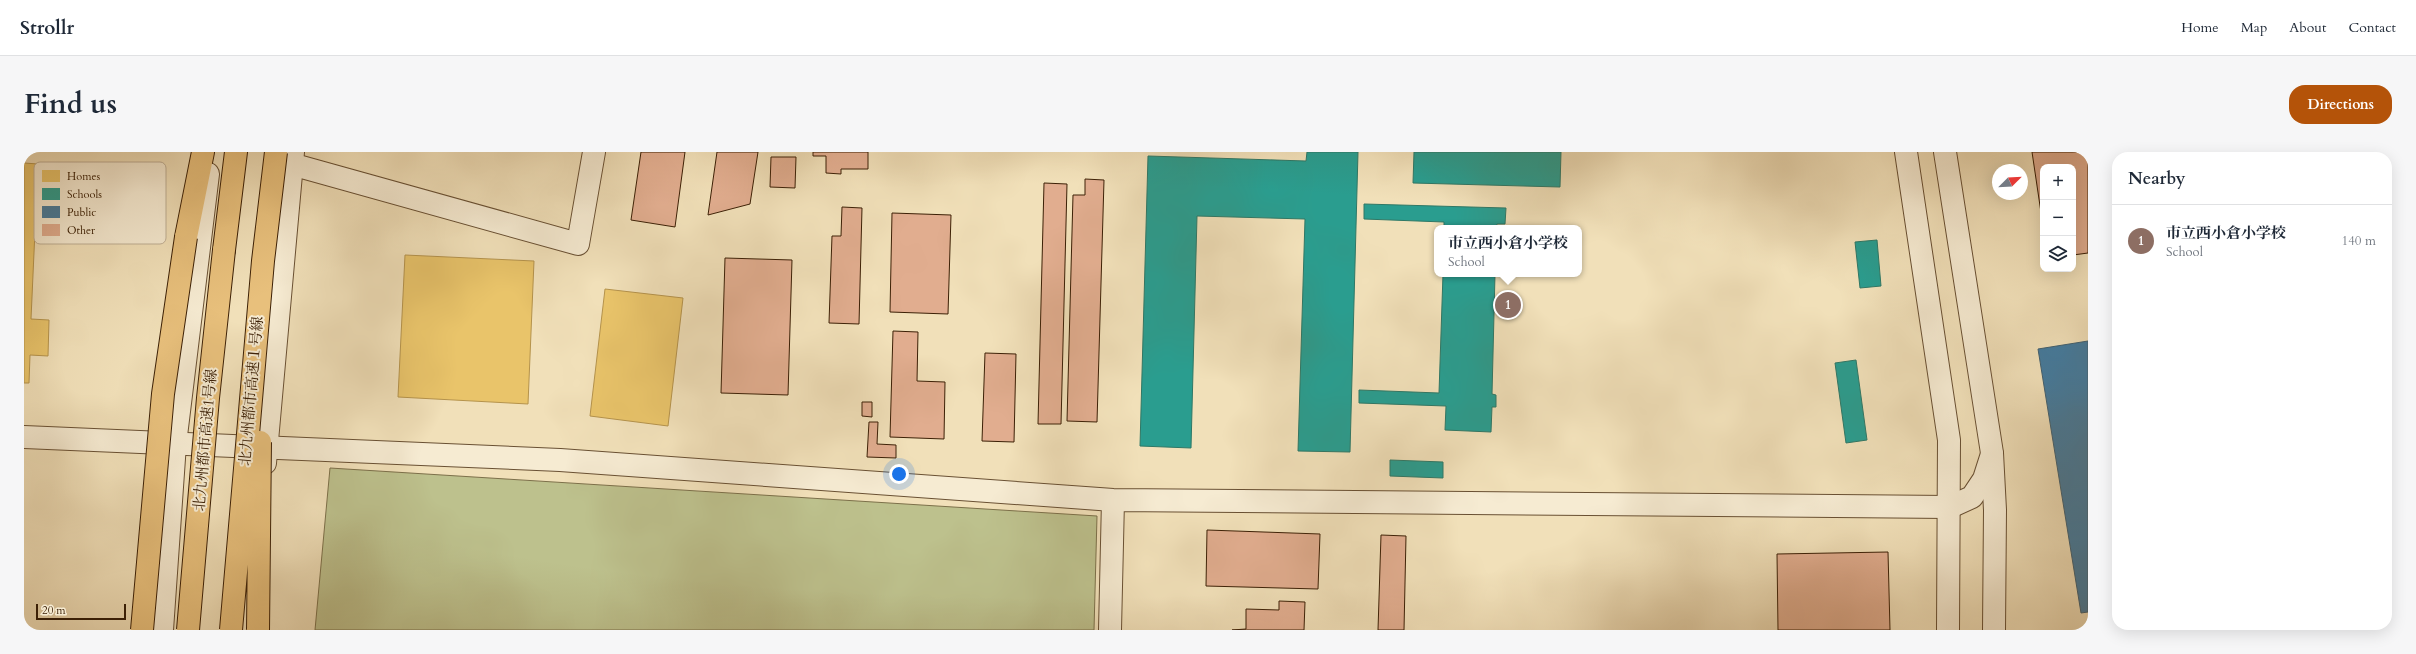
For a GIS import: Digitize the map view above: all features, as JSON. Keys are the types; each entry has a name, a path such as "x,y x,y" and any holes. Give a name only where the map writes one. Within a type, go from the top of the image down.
{"highway":[{"path":"142,630 163,394 186,237 204,152"},
{"name":"北九州都市高速1号線","path":"188,630 208,398 236,152"},
{"name":"北九州都市高速１号線","path":"231,630 263,261 286,156"},
{"path":"258,630 263,261"}],"street":[{"path":"162,630 175,444 210,152"},
{"path":"251,630 266,449 286,156 578,244 594,152"},
{"path":"1906,152 1949,440 1950,508 1948,630"},
{"path":"1945,152 1992,453 1995,510 1994,630"},
{"path":"24,437 266,449 560,460 1113,500 1950,508 1972,498 1984,479 1992,453"},
{"path":"1110,630 1113,500"}],"green space":[{"path":"330,468 1097,516 1094,630 315,630"}],"building: Homes":[{"path":"24,163 34,164 34,244 31,319 49,320 48,356 30,355 29,383 24,383"},
{"path":"405,255 534,261 528,404 398,397"},
{"path":"605,289 683,298 668,426 590,416"}],"building: Schools":[{"path":"1307,152 1358,152 1350,452 1298,451 1305,219 1197,216 1191,448 1140,446 1148,156 1306,161"},
{"path":"1414,152 1561,152 1560,187 1413,183"},
{"path":"1364,204 1506,208 1505,224 1497,225 1444,225 1444,222 1364,219"},
{"path":"1877,240 1881,286 1860,288 1855,242"},
{"path":"1443,277 1495,277 1492,394 1496,395 1496,407 1492,407 1491,432 1445,430 1446,406 1359,403 1359,390 1439,393"},
{"path":"1856,360 1867,440 1846,443 1835,363"},
{"path":"1390,460 1443,462 1443,478 1390,476"}],"building: Public":[{"path":"2088,341 2088,612 2081,613 2038,349"}],"building: Other":[{"path":"641,152 685,152 675,227 631,220"},
{"path":"717,152 758,152 750,204 708,215"},
{"path":"813,152 868,152 868,169 841,169 841,174 826,173 826,156 813,156"},
{"path":"2032,152 2088,152 2088,253 2076,255 2076,164 2040,164 2040,206"},
{"path":"771,157 796,157 795,188 770,187"},
{"path":"1085,179 1104,180 1097,422 1067,421 1073,195 1085,195"},
{"path":"1044,183 1067,184 1061,424 1038,424"},
{"path":"842,207 862,208 859,324 829,323 832,236 841,236"},
{"path":"892,213 951,215 948,314 890,312"},
{"path":"725,258 792,260 788,395 721,393"},
{"path":"893,331 918,332 917,381 945,382 944,439 890,437"},
{"path":"985,353 1016,354 1014,442 982,441"},
{"path":"862,402 872,402 872,417 862,416"},
{"path":"869,422 878,422 877,444 896,445 896,458 867,457"},
{"path":"1207,530 1320,534 1318,589 1206,586"},
{"path":"1381,535 1406,536 1404,630 1378,630"},
{"path":"1888,552 1890,630 1778,630 1777,554"},
{"path":"1279,601 1305,602 1304,630 1232,630 1246,629 1246,609 1279,610"}],"place":[{"name":"市立西小倉小学校","path":"1508,305"}]}
